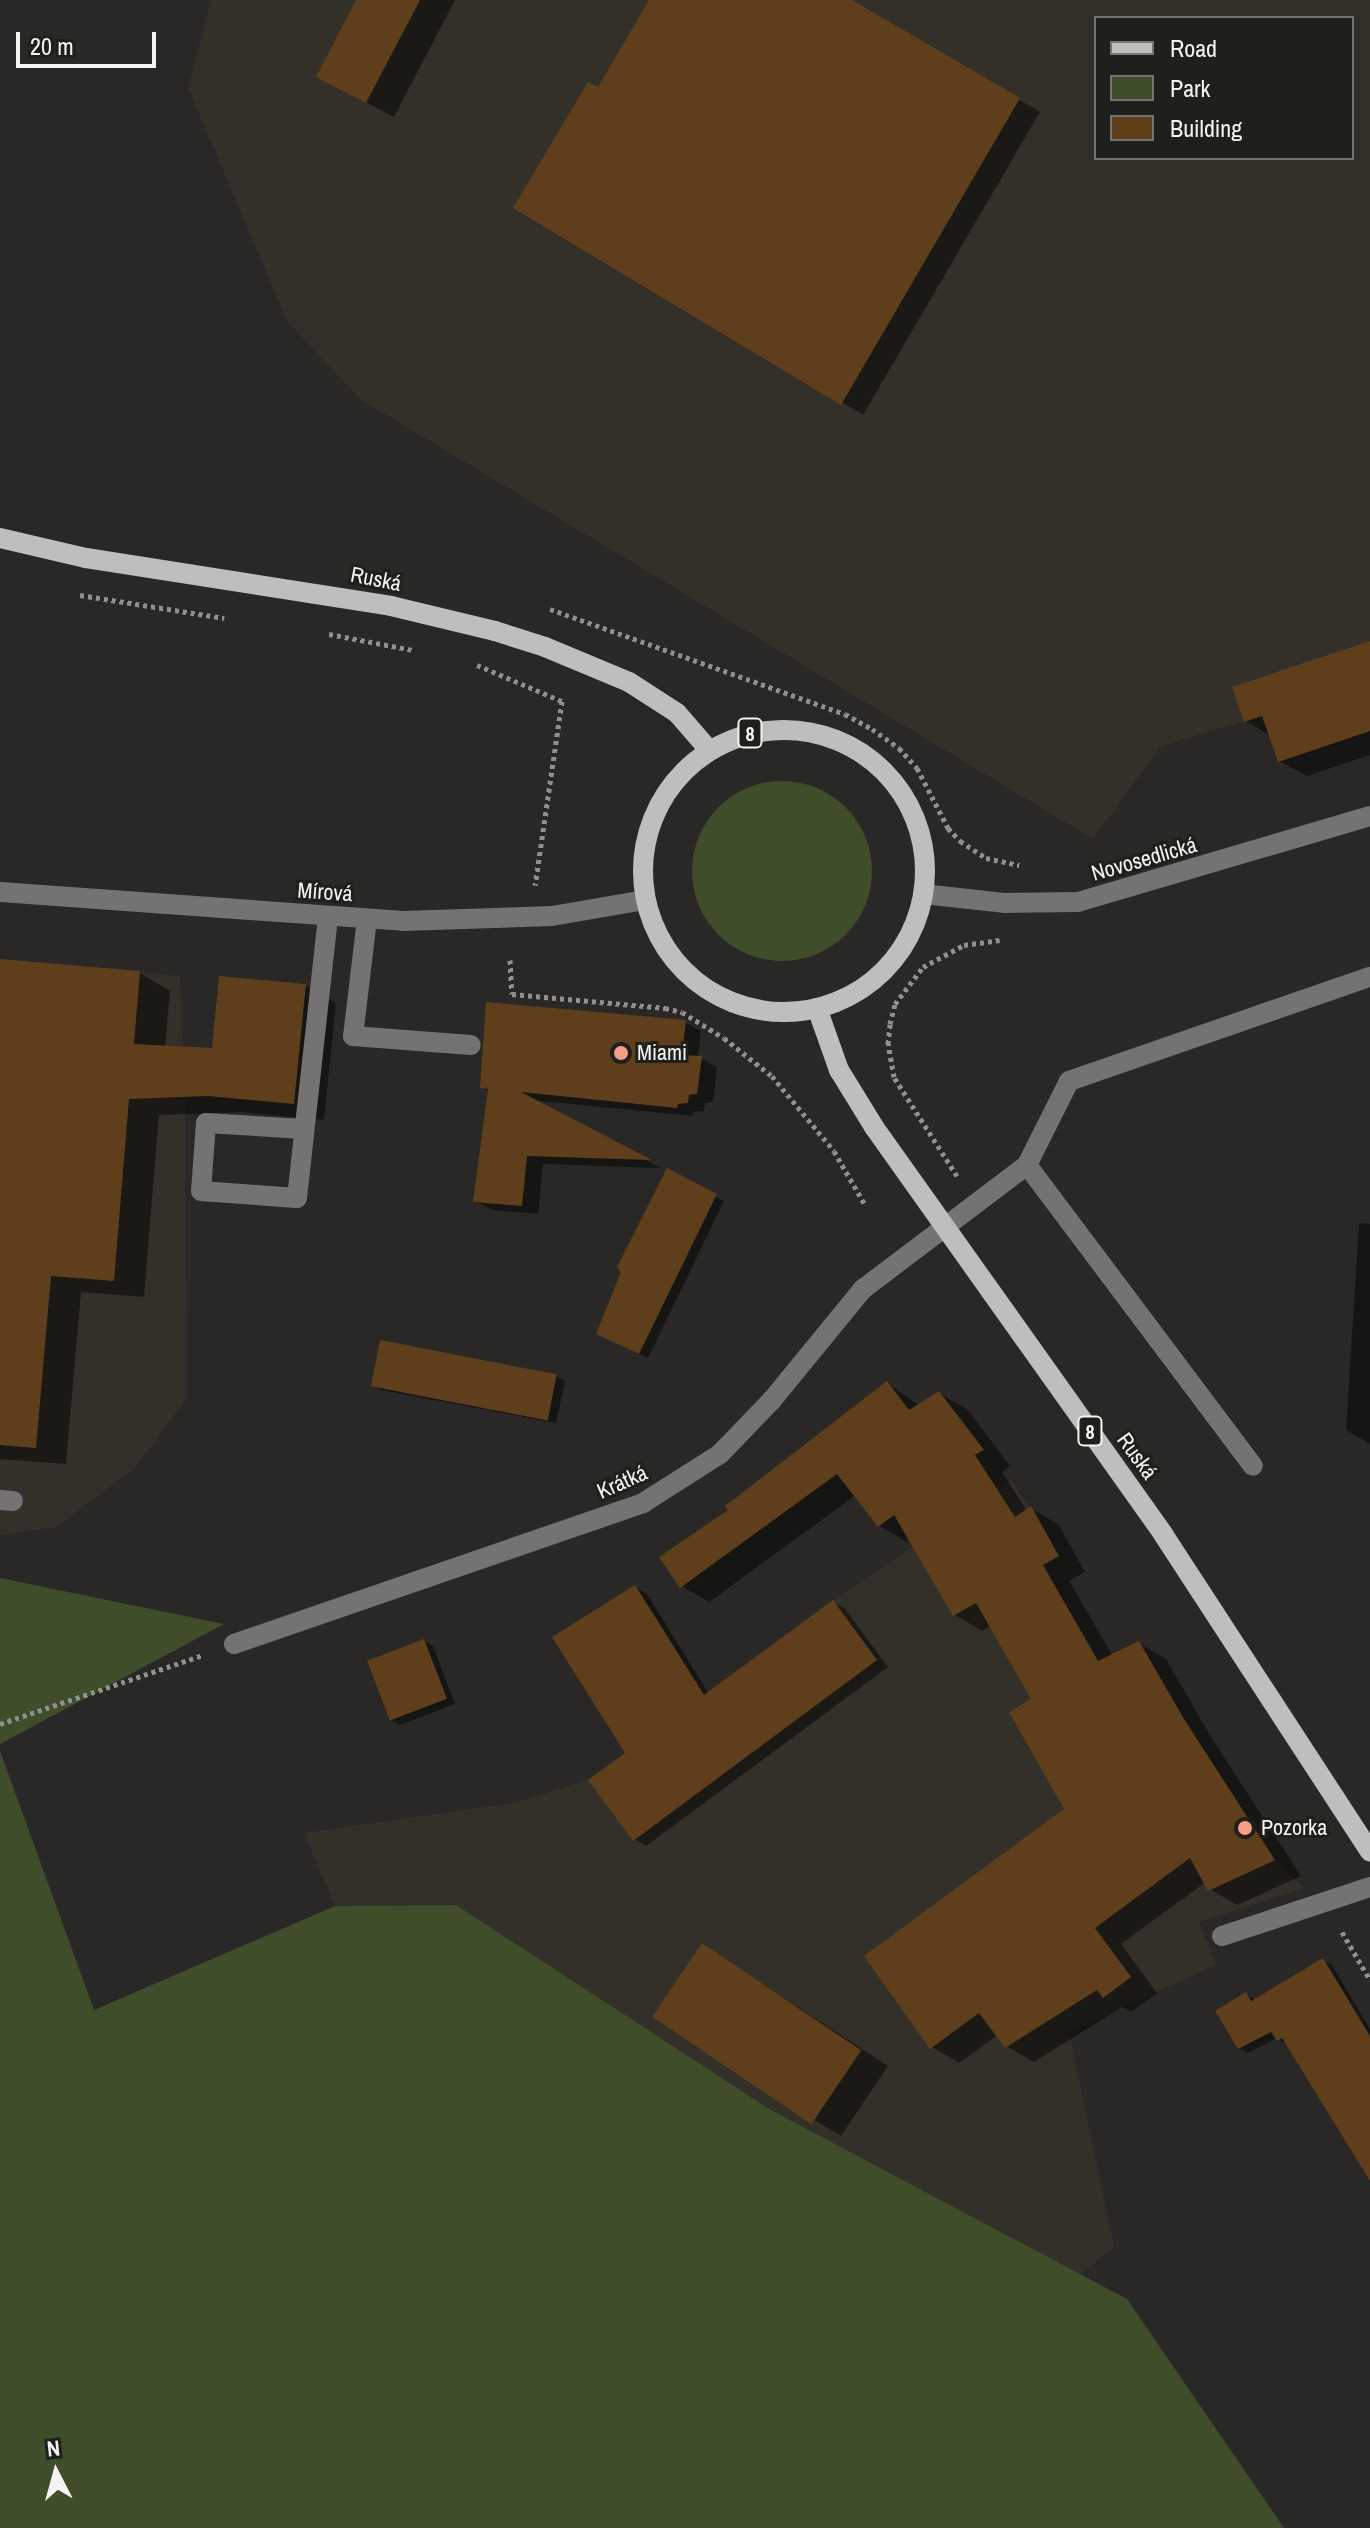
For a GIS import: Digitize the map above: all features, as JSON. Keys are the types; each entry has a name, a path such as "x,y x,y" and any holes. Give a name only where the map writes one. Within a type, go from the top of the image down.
{"main road":[{"name":"Ruská","path":"0,538 86,558 391,606 495,631 545,647 629,682 677,713 709,750"},
{"name":"8","path":"798,730 842,742 880,768 908,804 923,848 923,894 910,933 887,967 856,993 817,1008 775,1012 734,1003 697,983 668,953 654,928 645,900 642,869 646,839 673,782 709,750 751,733 798,730"},
{"name":"Ruská","path":"817,1008 839,1070 944,1227 1163,1534 1369,1847"}],"street":[{"name":"Novosedlická","path":"923,894 1004,903 1078,902 1370,816"},
{"name":"Mírová","path":"0,892 367,919 522,919 585,913 645,900"},
{"path":"304,1129 206,1123 201,1191 297,1198 328,917"},
{"path":"367,919 353,1036 471,1045"},
{"path":"1253,1466 1027,1165 1069,1081 1370,977"},
{"name":"Krátká","path":"234,1644 643,1503 720,1454 772,1400 863,1289 1027,1165"},
{"path":"1222,1936 1370,1887"}],"path":[{"path":"65,592 229,619"},
{"path":"316,632 416,651"},
{"path":"469,661 562,701 532,900"},
{"path":"510,960 512,994 665,1008 682,1012 724,1038 772,1076 834,1151 864,1203"},
{"path":"0,1724 234,1644"},
{"path":"1325,1902 1370,1980"}],"shaded area":[{"path":"211,0 1370,0 1370,731 1278,762 1262,716 1161,746 1093,839 360,399 287,321 188,88"},
{"path":"0,959 180,976 185,1097 186,1399 136,1467 56,1527 0,1535"},
{"path":"1012,1480 1059,1556 1043,1566 1098,1660 1139,1641 1182,1717 1275,1860 1304,1888 1199,1922 1216,1965 1069,2032 1114,2247 1080,2275 771,2110 456,1905 335,1906 304,1833 514,1803 588,1780 833,1600"}],"green space":[{"path":"782,781 800,782 817,788 846,807 865,836 871,853 871,889 865,906 846,935 817,954 800,960 782,961 764,960 747,954 718,935 699,906 693,889 692,871 693,853 699,836 718,807 747,788 764,782"},
{"path":"0,1578 224,1624 0,1744"},
{"path":"0,1751 94,2010 335,1906 456,1905 771,2110 1127,2299 1284,2528 0,2528"}],"building":[{"path":"356,0 420,0 366,103 316,77"},
{"path":"649,0 852,0 1020,98 841,405 513,208 588,82 598,87"},
{"path":"1370,641 1370,731 1278,762 1262,716 1244,722 1232,687"},
{"path":"0,959 140,971 134,1044 212,1048 219,976 306,984 294,1104 208,1096 129,1099 114,1281 51,1276 36,1448 0,1445"},
{"path":"486,1002 686,1020 682,1055 702,1056 697,1094 689,1095 688,1103 678,1104 677,1108 521,1092 652,1160 527,1156 522,1206 473,1202 488,1089 480,1088"},
{"path":"667,1168 717,1194 639,1354 596,1334 621,1272 617,1267"},
{"path":"380,1340 557,1374 548,1420 371,1386"},
{"path":"887,1381 909,1410 939,1391 984,1450 975,1455 1015,1517 1031,1506 1059,1556 1043,1565 1098,1661 1139,1641 1184,1719 1275,1860 1208,1891 1190,1858 1095,1928 1131,1977 1103,1998 1097,1990 1005,2048 979,2013 930,2049 864,1956 1064,1809 1009,1712 1031,1699 976,1603 953,1616 894,1515 878,1527 837,1474 680,1588 659,1557 728,1510 725,1506"},
{"path":"635,1585 704,1695 833,1600 877,1660 633,1841 588,1780 625,1753 552,1637"},
{"path":"424,1639 447,1699 390,1721 367,1661"},
{"path":"702,1943 861,2050 811,2124 652,2017"},
{"path":"1323,1958 1370,2036 1370,2181 1282,2038 1277,2041 1271,2032 1238,2049 1215,2011 1246,1992 1251,2001"}],"place":[{"name":"Miami","path":"621,1053"},
{"name":"Pozorka","path":"1245,1828"}]}
